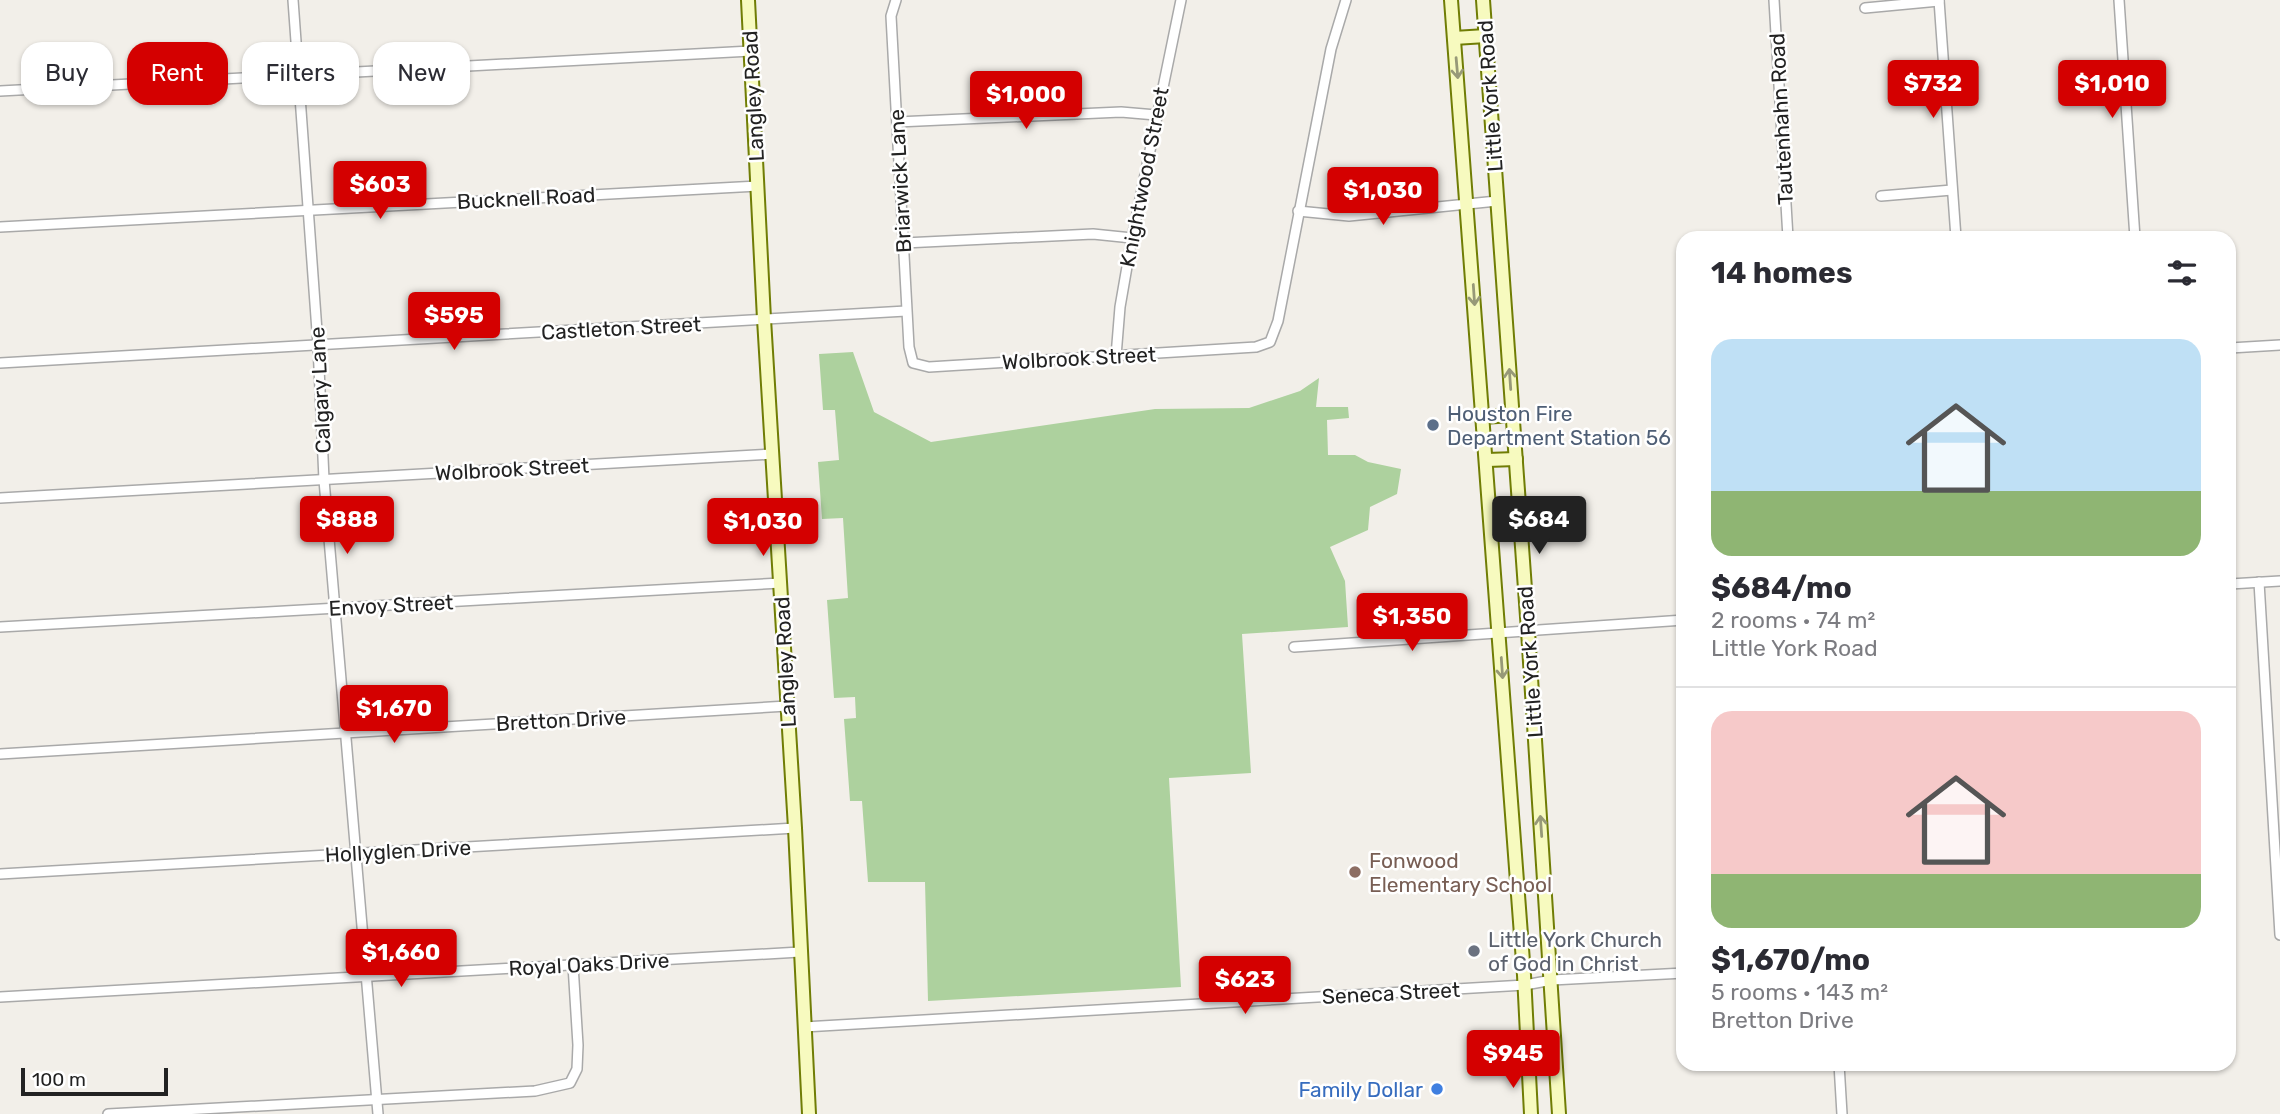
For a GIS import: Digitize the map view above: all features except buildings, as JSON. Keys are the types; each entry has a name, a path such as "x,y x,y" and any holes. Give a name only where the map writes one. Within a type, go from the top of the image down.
{"main road":[{"name":"Langley Road","path":"748,0 809,1114"},
{"name":"Little York Road","path":"1451,0 1525,985 1531,1114"},
{"name":"Little York Road","path":"1483,0 1552,980 1559,1114"},
{"path":"1454,38 1486,36"},
{"path":"1483,417 1512,415"},
{"path":"1486,460 1516,459"}],"street":[{"name":"Calgary Lane","path":"293,0 296,42"},
{"name":"Briarwick Lane","path":"895,0 891,16 906,311 913,363"},
{"name":"Knightwood Street","path":"1116,356 1119,307 1181,0"},
{"path":"1346,0 1331,48 1298,211 1349,216 1497,201"},
{"name":"Tautenhahn Road","path":"1774,0 1788,231"},
{"path":"2119,0 2135,231"},
{"path":"1865,8 1939,1 1955,231"},
{"path":"359,71 751,51"},
{"path":"0,91 242,77"},
{"name":"Calgary Lane","path":"300,105 318,345 324,480 378,1114"},
{"path":"897,122 1121,111 1156,115"},
{"name":"Bucknell Road","path":"0,227 758,186"},
{"path":"1881,196 1952,190"},
{"name":"Wolbrook Street","path":"913,363 929,367 1116,356 1246,348 1270,342 1278,321 1298,211"},
{"path":"904,243 1093,234 1132,238"},
{"name":"Castleton Street","path":"0,363 906,311"},
{"path":"2236,348 2280,345"},
{"name":"Wolbrook Street","path":"0,498 773,454"},
{"path":"2236,584 2280,581"},
{"path":"2259,582 2280,934"},
{"name":"Envoy Street","path":"0,627 782,583"},
{"path":"1294,647 1676,621"},
{"name":"Bretton Drive","path":"0,754 787,706"},
{"name":"Hollyglen Drive","path":"0,874 795,828"},
{"name":"Royal Oaks Drive","path":"0,997 800,952"},
{"path":"108,1114 535,1091 570,1083 577,1069 578,1045 573,965"},
{"name":"Seneca Street","path":"804,1027 1525,985 1552,980 1676,973"},
{"path":"1839,1071 1842,1114"}],"green space":[{"path":"853,352 874,412 931,442 1155,409 1249,408 1300,391 1319,378 1316,407 1348,407 1349,418 1327,420 1328,455 1355,455 1368,462 1401,469 1397,494 1370,507 1368,530 1330,547 1345,581 1348,627 1242,634 1251,773 1169,778 1181,987 928,1001 925,882 868,882 862,801 850,801 844,719 856,718 855,697 834,698 827,600 848,598 843,518 822,519 818,462 839,460 835,410 823,410 819,354"}],"place":[{"name":"Houston Fire Department Station 56","path":"1433,425"},
{"name":"Fonwood Elementary School","path":"1355,872"},
{"name":"Little York Church of God in Christ","path":"1474,951"},
{"name":"Family Dollar","path":"1437,1089"}]}
